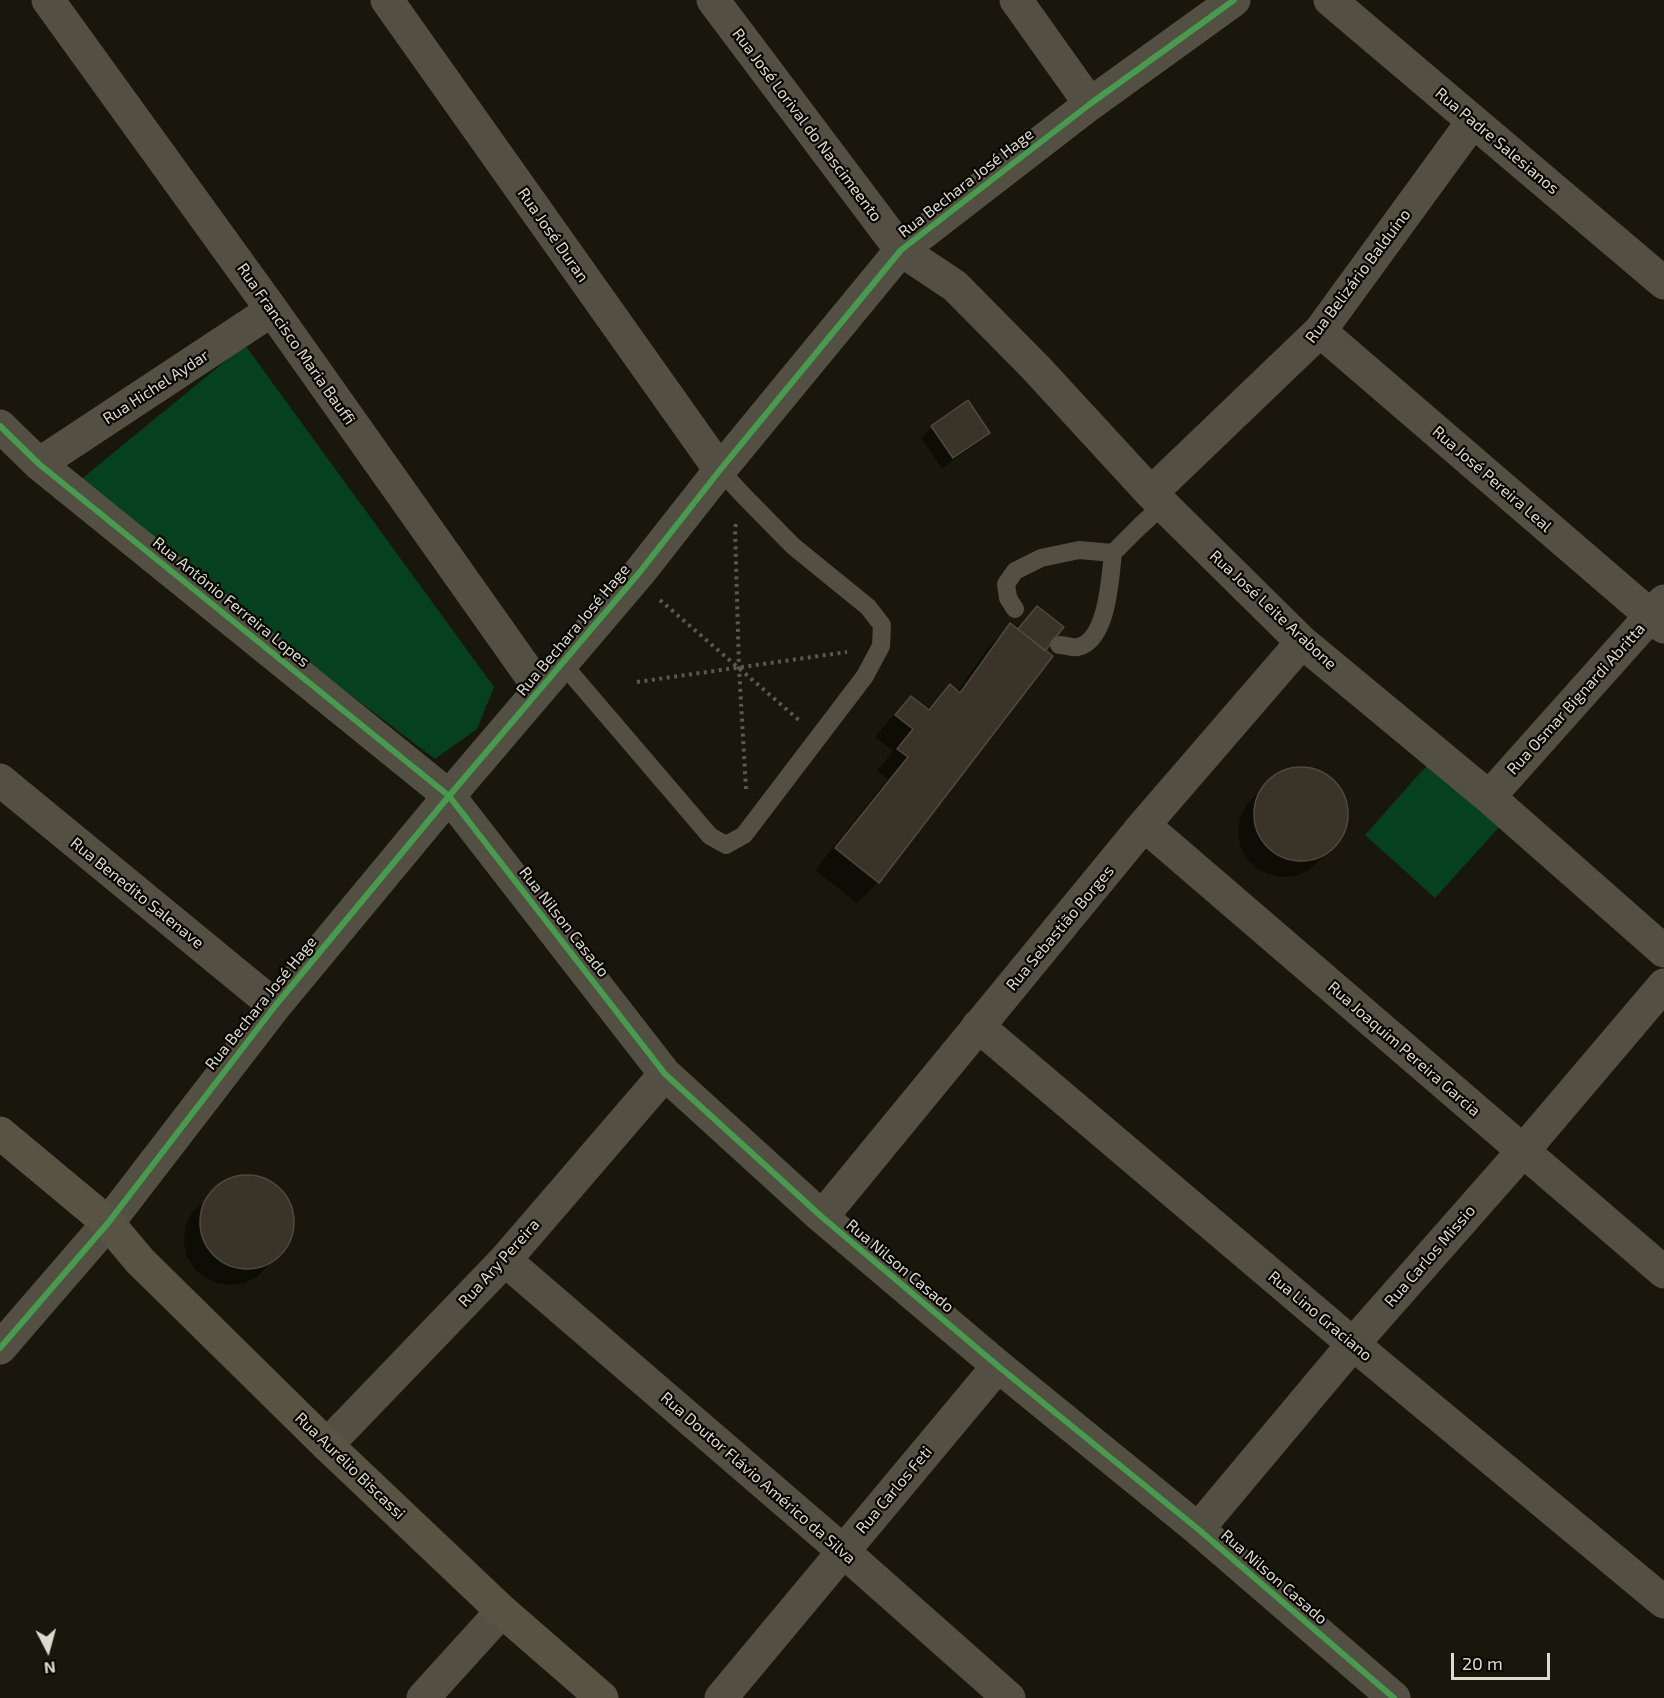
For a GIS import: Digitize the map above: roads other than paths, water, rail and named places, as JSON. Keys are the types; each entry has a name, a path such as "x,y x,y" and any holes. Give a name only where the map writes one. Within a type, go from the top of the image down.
{"street":[{"name":"Rua Francisco Maria Bauffi","path":"48,0 272,310 540,689"},
{"name":"Rua José Duran","path":"387,0 720,470"},
{"name":"Rua José Lorival do Nascimeento","path":"713,0 901,250"},
{"path":"1016,0 1090,104"},
{"name":"Rua Bechara José Hage","path":"0,1348 108,1223 275,1006 449,796 639,573 720,470 901,250 1090,104 1234,0"},
{"name":"Rua Padre Salesianos","path":"1330,0 1664,283"},
{"name":"Rua Belizário Balduíno","path":"1157,499 1320,331 1473,121"},
{"name":"Rua José Leite Arabone","path":"901,250 955,286 1157,499 1302,642 1489,798 1664,951"},
{"name":"Rua Hichel Aydar","path":"39,464 272,310"},
{"name":"Rua José Pereira Leal","path":"1320,331 1660,614"},
{"name":"Rua Antônio Ferreira Lopes","path":"0,426 39,464 449,796"},
{"name":"Rua Osmar Bignardi Abritta","path":"1489,798 1660,614"},
{"name":"Rua Sebastião Borges","path":"822,1217 1144,825 1302,642"},
{"name":"Rua Benedito Salenave","path":"0,780 275,1006"},
{"name":"Rua Nilson Casado","path":"449,796 664,1074 822,1217 998,1366 1198,1529 1394,1698"},
{"name":"Rua Joaquim Pereira Garcia","path":"1144,825 1664,1272"},
{"name":"Rua Carlos Missio","path":"1198,1529 1353,1344 1523,1151 1664,985"},
{"name":"Rua Lino Graciano","path":"978,1026 1353,1344 1664,1602"},
{"name":"Rua Ary Pereira","path":"327,1445 505,1260 664,1074"},
{"name":"Rua Aurélio Biscassi","path":"0,1133 108,1223 140,1261 327,1445 501,1611 602,1698"},
{"name":"Rua Doutor Flávio Américo da Silva","path":"505,1260 843,1551 1009,1698"},
{"name":"Rua Carlos Feti","path":"721,1698 998,1366"},
{"path":"423,1698 501,1611"}],"lane":[{"path":"562,663 710,836 726,844 744,835 866,676 881,646 882,625 868,607 793,546 720,470"},
{"path":"1059,645 1077,647 1088,642 1096,633 1103,618 1113,553 1140,526 1157,499"},
{"path":"1014,609 1008,598 1006,584 1015,571 1041,558 1078,550 1113,553"}]}
